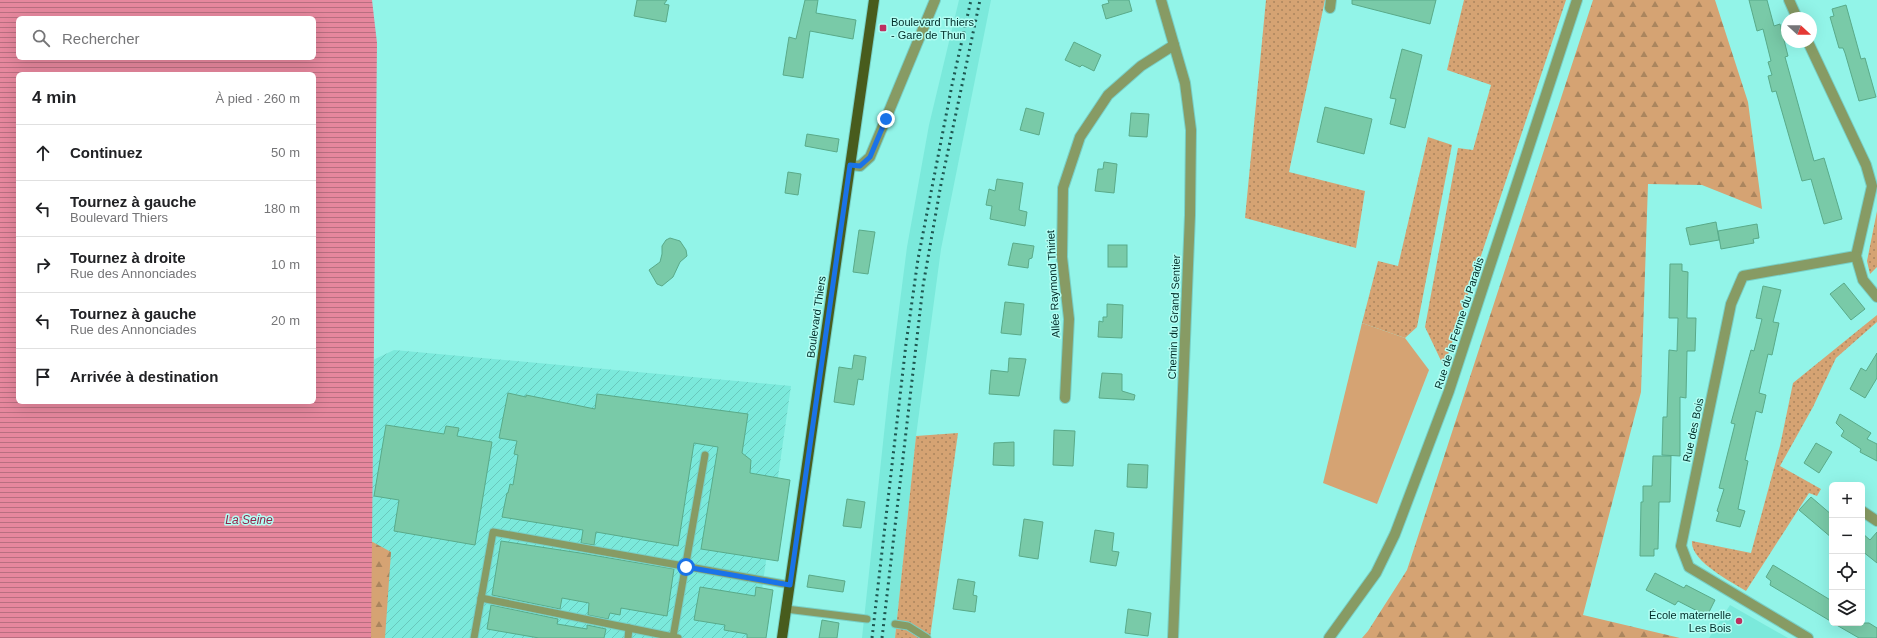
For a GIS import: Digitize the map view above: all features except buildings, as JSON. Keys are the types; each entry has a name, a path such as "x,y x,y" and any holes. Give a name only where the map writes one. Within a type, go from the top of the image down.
{"main road":[{"name":"Boulevard Thiers","path":"782,638 874,0"}],"street":[{"path":"850,165 860,166 870,157 936,0"},
{"name":"Chemin du Grand Sentier","path":"1161,0 1184,83 1188,107 1192,157 1173,638"},
{"name":"Rue de la Ferme du Paradis","path":"1329,638 1376,573 1395,534 1449,390 1577,0"},
{"path":"1789,0 1794,12"},
{"name":"Allée Raymond Thiriet","path":"1065,398 1069,319 1062,257 1063,188 1080,137 1108,94 1142,66 1174,45"},
{"path":"1811,48 1875,185 1856,256 1863,280 1877,297"},
{"name":"Rue des Bois","path":"1808,638 1689,567 1681,546 1731,304 1744,276 1856,256"},
{"path":"1865,514 1877,521"}],"lane":[{"path":"481,598 675,637 705,455"},
{"path":"474,638 493,532 790,585"},
{"path":"786,609 867,619"},
{"path":"894,624 908,626 927,638"},
{"path":"628,638 630,628"}],"shaded area":[{"path":"959,0 991,0 941,249 916,436 895,638 862,638 889,387 907,247 929,125"},
{"path":"394,350 791,386 755,638 371,638 373,360"},
{"name":"École maternelle Les Bois","path":"1730,605 1788,638 1709,638"}],"green space":[{"path":"1266,0 1325,0 1289,172 1365,191 1356,248 1245,218"},
{"path":"1464,0 1566,0 1444,367 1425,327 1458,148 1473,150 1491,85 1447,70"},
{"path":"1593,0 1715,0 1748,102 1762,209 1702,185 1648,184 1641,392 1583,615 1680,638 1362,638 1407,570"},
{"path":"1428,137 1452,145 1417,327 1405,338 1362,323 1378,261 1398,266"},
{"path":"1877,211 1877,267 1870,274 1867,261"},
{"path":"1877,315 1877,322 1836,358 1813,407 1780,466 1821,489 1817,496 1809,493 1746,591 1713,570 1705,563 1693,549 1692,541 1751,553 1780,446 1793,383"},
{"path":"1362,323 1405,338 1429,370 1377,504 1323,483"},
{"path":"958,433 930,638 895,638 916,436"},
{"path":"358,534 391,552 385,638 357,638"}],"water":[{"name":"La Seine","path":"0,0 372,0 377,43 371,638 0,638"}],"railway":[{"path":"872,638 906,344 918,259 952,85 971,0"},
{"path":"882,638 923,286 941,184 980,0"}],"place":[{"name":"Boulevard Thiers - Gare de Thun","path":"883,28"},
{"name":"École maternelle Les Bois","path":"1739,621"}],"route":[{"path":"686,567 790,585 850,165 860,166 870,157 886,119"}]}
